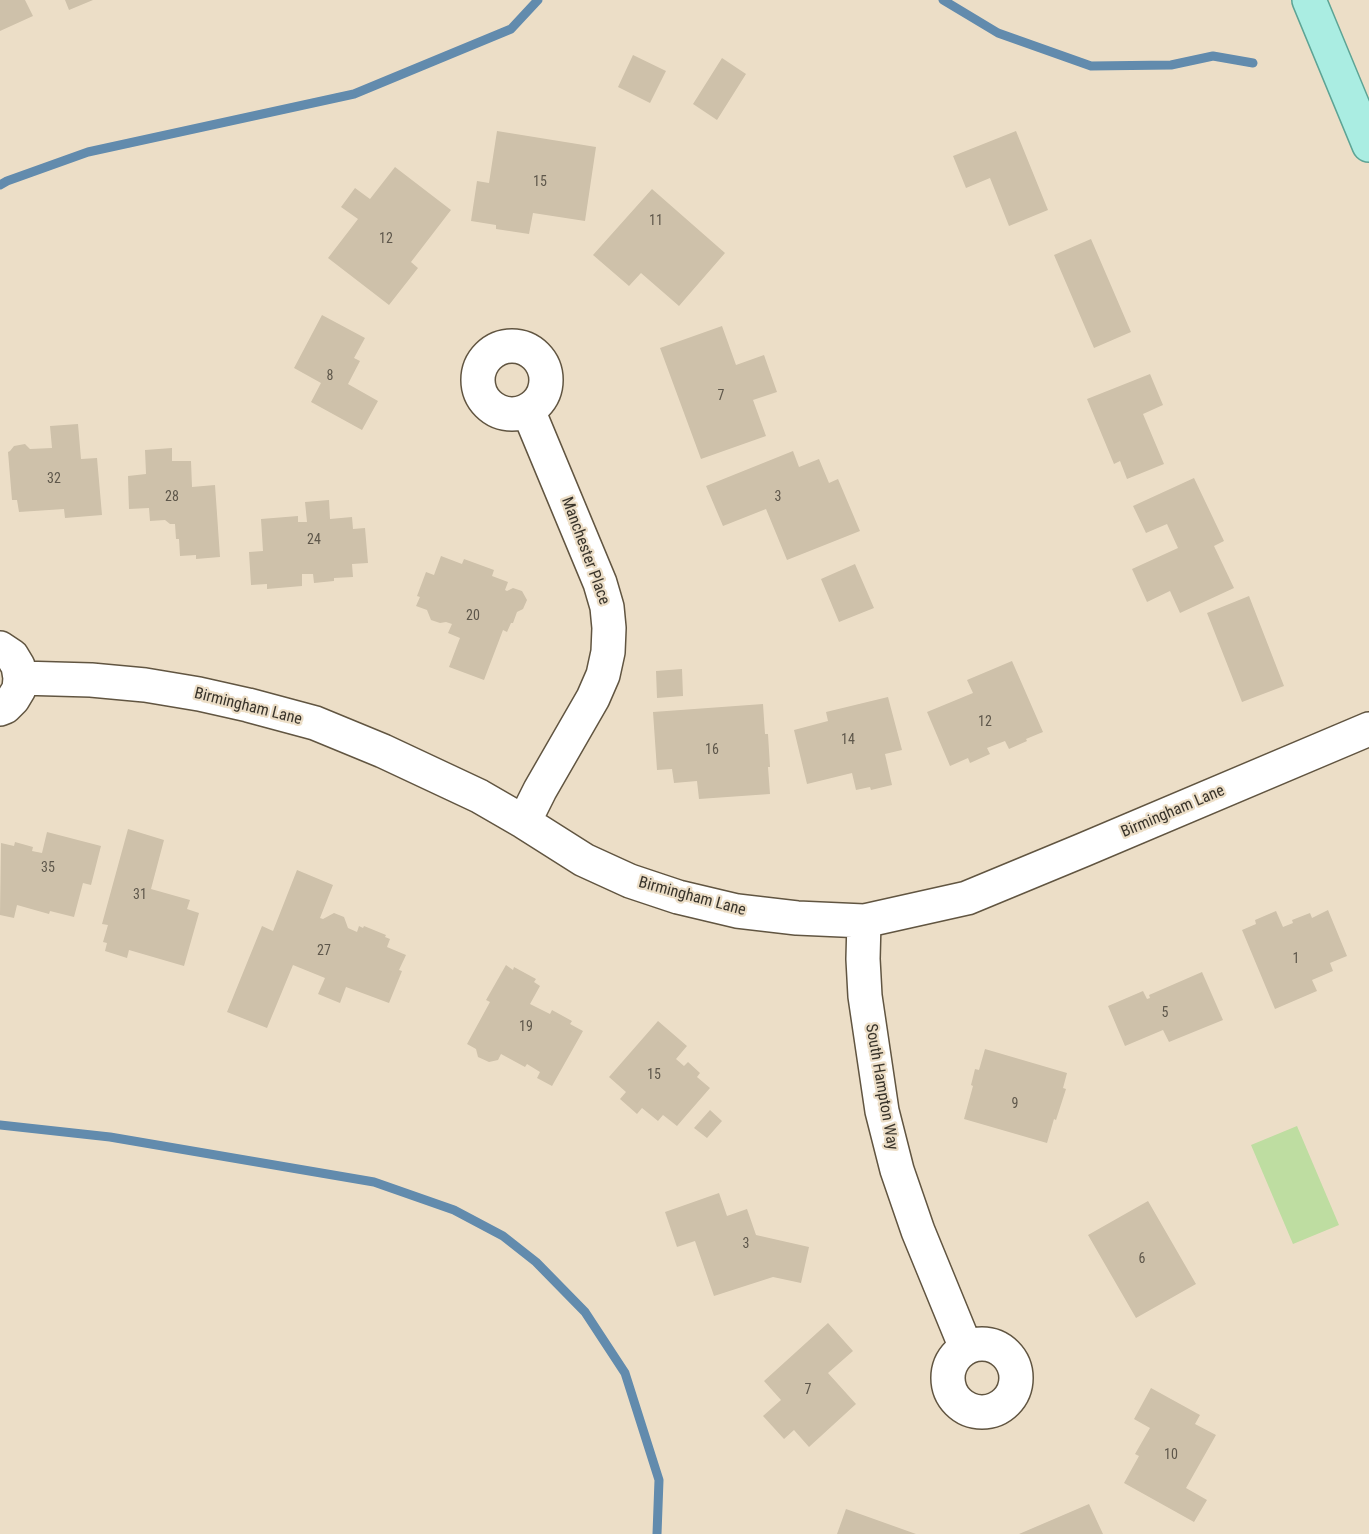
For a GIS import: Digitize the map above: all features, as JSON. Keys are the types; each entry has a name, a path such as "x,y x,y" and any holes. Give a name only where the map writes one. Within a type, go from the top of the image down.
{"main road":[{"path":"1309,0 1369,146"}],"street":[{"name":"Manchester Place","path":"524,822 593,698 603,675 609,652 607,607 600,583 528,410"},
{"path":"0,648 12,656 18,666 20,678 19,689 13,699 0,709"},
{"name":"Birmingham Lane","path":"20,678 91,680 145,685 199,694 315,723 383,751 479,796 585,860 630,881 678,897 737,911 797,918 864,921 967,897 1369,729"},
{"name":"South Hampton Way","path":"864,921 865,996 882,1111 897,1170 918,1231 966,1348"}],"green space":[{"path":"1297,1126 1339,1225 1293,1244 1251,1145"}],"building":[{"path":"0,0 25,0 33,16 0,31"},
{"path":"65,0 93,0 69,10"},
{"path":"633,55 666,71 650,103 618,87"},
{"path":"722,58 746,74 717,120 693,104"},
{"path":"497,131 596,147 585,221 533,213 529,234 496,229 496,225 471,221 477,181 489,183"},
{"path":"1016,131 1048,210 1009,226 990,178 966,188 953,156"},
{"path":"395,167 451,210 411,262 418,268 389,305 328,258 358,219 341,207 355,188 370,199"},
{"path":"652,189 725,253 679,306 641,273 629,286 593,255"},
{"path":"1091,239 1131,332 1094,348 1054,255"},
{"path":"322,315 365,338 354,358 360,361 348,384 378,401 362,430 311,402 321,383 294,368"},
{"path":"722,326 736,365 764,355 777,392 753,400 766,436 701,459 660,348"},
{"path":"1150,374 1163,405 1143,414 1164,464 1127,479 1120,461 1114,464 1087,399"},
{"path":"78,424 81,459 97,458 102,515 65,518 64,509 19,512 17,500 12,500 8,452 14,446 25,444 30,449 52,448 50,426"},
{"path":"172,448 172,461 191,461 192,487 215,485 220,557 196,559 196,555 180,556 175,524 170,524 165,520 150,521 149,508 129,509 128,476 146,474 145,450"},
{"path":"793,451 799,467 819,459 829,483 838,479 860,531 787,560 766,509 723,526 706,486"},
{"path":"1194,478 1224,541 1214,546 1234,588 1180,613 1170,591 1147,602 1132,569 1178,548 1167,524 1146,533 1133,506"},
{"path":"329,500 330,519 352,517 353,529 365,528 368,563 352,564 353,577 334,578 334,581 314,583 313,574 302,574 302,586 267,589 267,584 251,585 249,552 263,551 261,519 298,516 298,522 307,522 305,502"},
{"path":"441,556 462,564 464,559 494,570 492,576 508,582 505,590 513,588 522,591 527,600 523,609 517,612 507,632 503,630 484,680 449,667 460,638 448,633 452,624 431,620 427,610 416,606 420,597 417,596 426,572 434,575"},
{"path":"855,564 874,608 839,622 821,579"},
{"path":"1249,596 1284,686 1242,702 1207,613"},
{"path":"1012,661 1043,732 1009,749 1005,741 987,748 990,754 970,763 968,758 950,766 927,712 973,693 967,680"},
{"path":"682,669 683,696 657,698 656,671"},
{"path":"888,697 902,750 885,754 892,785 871,790 870,787 856,790 852,773 807,784 794,730 828,721 826,712"},
{"path":"763,704 765,734 768,734 770,794 699,799 697,781 674,783 672,769 657,770 653,712"},
{"path":"128,829 164,840 151,889 190,900 187,909 199,913 184,966 129,950 127,958 105,951 107,943 103,942 108,925 102,924"},
{"path":"47,832 101,846 91,885 83,883 74,917 50,911 49,914 17,905 14,918 0,915 1,843 14,846 15,842 33,847 32,851 42,853"},
{"path":"297,870 333,885 320,918 323,919 334,913 344,917 348,928 357,932 359,926 363,928 364,926 386,935 385,937 390,939 387,947 406,955 389,1003 346,987 340,1003 318,994 325,978 293,965 267,1028 227,1012 262,926 273,931"},
{"path":"1328,910 1347,956 1330,963 1333,971 1312,980 1317,991 1275,1009 1242,930 1256,924 1255,920 1276,911 1283,927 1293,923 1292,920 1310,913 1312,918"},
{"path":"506,965 536,979 534,982 540,986 530,1004 550,1014 552,1010 572,1021 570,1024 583,1031 552,1086 537,1078 540,1072 527,1064 525,1067 501,1054 498,1060 489,1062 478,1057 476,1049 467,1044 490,1002 486,1000"},
{"path":"1202,972 1223,1020 1169,1042 1163,1030 1125,1046 1108,1006 1143,991 1147,999 1150,998 1149,995"},
{"path":"658,1021 687,1046 676,1059 684,1066 688,1062 700,1073 697,1077 710,1088 677,1126 663,1115 658,1121 642,1108 637,1114 620,1099 626,1092 609,1077"},
{"path":"985,1049 1067,1073 1063,1088 1066,1089 1047,1143 964,1119 975,1069 979,1070"},
{"path":"710,1110 722,1121 707,1138 694,1128"},
{"path":"719,1193 727,1216 747,1209 756,1235 809,1247 801,1283 773,1277 714,1296 695,1241 677,1247 665,1212"},
{"path":"1148,1201 1196,1284 1136,1318 1088,1235"},
{"path":"828,1323 853,1351 828,1373 856,1404 809,1447 794,1430 784,1439 763,1416 781,1400 764,1381"},
{"path":"1151,1388 1200,1415 1195,1424 1216,1435 1186,1488 1207,1500 1194,1522 1124,1483 1139,1456 1135,1454 1150,1428 1134,1419"},
{"path":"1089,1504 1103,1534 1019,1534"},
{"path":"846,1509 916,1534 837,1534"}],"waterway":[{"path":"0,185 88,152 354,94 511,29 538,0"},
{"path":"943,0 998,33 1091,66 1171,65 1213,56 1253,63"},
{"path":"0,1125 110,1137 374,1182 454,1210 503,1236 536,1262 585,1312 625,1373 659,1480 657,1534"}]}
